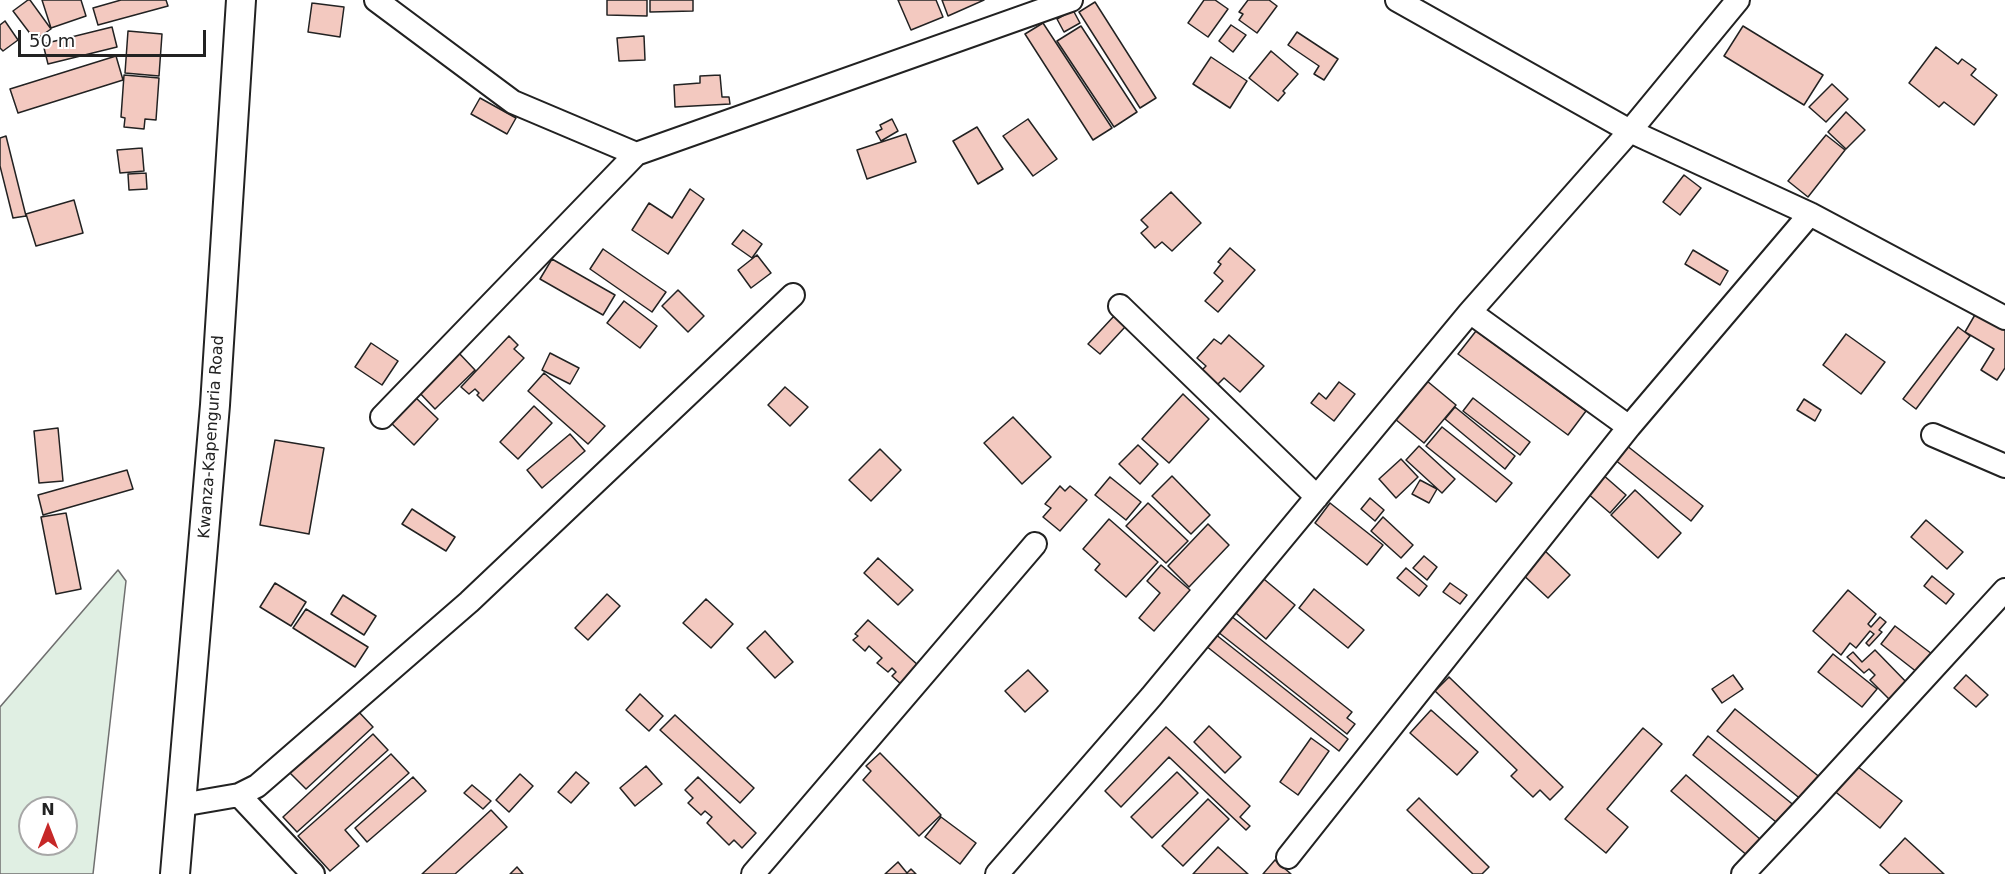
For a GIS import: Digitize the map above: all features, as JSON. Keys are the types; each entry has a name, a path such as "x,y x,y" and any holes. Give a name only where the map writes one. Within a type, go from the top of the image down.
{"street":[{"name":"Kwanza-Kapenguria Road","path":"175,874 215,405 241,0"},
{"path":"376,0 513,102 636,154"},
{"path":"382,417 636,154 1071,0"},
{"path":"1397,0 1630,131 1810,214 2005,318"},
{"path":"997,874 1159,688 1470,312 1630,131 1738,0"},
{"path":"1288,857 1629,427 1810,214"},
{"path":"181,805 239,795 257,786 470,602 793,295"},
{"path":"1120,306 1317,497"},
{"path":"1470,312 1629,427"},
{"path":"1933,435 2005,466"},
{"path":"753,874 1035,544"},
{"path":"1743,874 2005,590"},
{"path":"239,795 313,874"}],"green space":[{"path":"118,570 126,581 93,874 0,874 0,707"}],"building":[{"path":"28,0 51,29 35,40 13,11"},
{"path":"42,0 81,0 86,16 51,28"},
{"path":"121,0 166,0 168,6 98,25 93,8"},
{"path":"607,0 647,0 647,16 607,15"},
{"path":"650,0 693,0 693,11 650,12"},
{"path":"898,0 936,0 943,17 911,30"},
{"path":"942,0 984,0 948,16"},
{"path":"1204,0 1215,0 1228,9 1208,37 1188,23"},
{"path":"1248,0 1269,0 1277,6 1257,33 1239,20 1243,14 1239,12"},
{"path":"1095,2 1156,98 1140,108 1079,12"},
{"path":"312,3 344,7 340,37 308,32"},
{"path":"1073,10 1080,23 1064,32 1057,19"},
{"path":"5,21 18,40 3,51 0,48 0,25"},
{"path":"1043,23 1112,128 1093,140 1025,34"},
{"path":"1231,25 1246,35 1233,52 1219,41"},
{"path":"1081,26 1137,112 1114,127 1057,41"},
{"path":"1743,26 1823,75 1804,105 1724,56"},
{"path":"112,27 117,47 48,64 43,44"},
{"path":"128,31 162,34 159,76 125,73"},
{"path":"1297,32 1338,59 1324,80 1314,74 1319,66 1288,45"},
{"path":"644,36 645,60 619,61 617,38"},
{"path":"1936,47 1958,64 1962,59 1976,69 1971,75 1997,95 1974,125 1944,102 1939,107 1909,83"},
{"path":"1271,51 1298,74 1283,91 1285,93 1278,101 1249,78"},
{"path":"116,56 123,80 18,113 10,89"},
{"path":"1211,57 1247,81 1230,108 1193,84"},
{"path":"124,75 159,78 156,120 145,119 144,129 124,127 125,118 121,117"},
{"path":"720,75 722,97 729,97 730,104 675,107 674,85 700,83 700,76"},
{"path":"1832,84 1848,99 1826,122 1809,107"},
{"path":"480,98 516,118 507,134 471,114"},
{"path":"1846,112 1865,130 1846,149 1828,132"},
{"path":"892,119 898,131 881,141 876,132 882,129 880,125"},
{"path":"1028,119 1057,159 1033,176 1003,136"},
{"path":"977,127 1003,169 978,184 953,141"},
{"path":"906,134 916,162 867,179 857,150"},
{"path":"1826,135 1845,150 1808,197 1788,181"},
{"path":"6,136 26,216 13,218 0,166 0,138"},
{"path":"142,148 144,171 120,173 117,150"},
{"path":"146,173 147,189 129,190 128,174"},
{"path":"1684,175 1701,188 1680,215 1663,202"},
{"path":"690,189 704,199 668,254 632,230 649,203 672,218"},
{"path":"1171,192 1201,223 1172,251 1162,242 1155,248 1141,233 1148,227 1141,220"},
{"path":"74,200 83,233 36,246 26,214"},
{"path":"743,230 762,244 752,258 732,244"},
{"path":"1230,248 1255,270 1218,312 1205,301 1223,281 1214,273 1221,264 1218,262"},
{"path":"603,249 666,292 652,312 590,269"},
{"path":"1693,250 1728,271 1720,285 1685,264"},
{"path":"757,255 771,273 751,288 738,270"},
{"path":"552,259 615,295 603,315 540,279"},
{"path":"678,290 704,316 688,332 662,306"},
{"path":"624,301 657,326 640,348 607,323"},
{"path":"1976,313 2005,330 2005,368 1997,380 1981,370 1994,349 1965,332"},
{"path":"1114,316 1125,327 1100,354 1088,344"},
{"path":"1958,327 1970,336 1916,409 1903,399"},
{"path":"1476,331 1586,411 1568,435 1458,354"},
{"path":"1846,334 1885,362 1861,394 1823,365"},
{"path":"1229,335 1264,366 1240,392 1224,378 1217,385 1202,370 1206,366 1197,358 1214,339 1221,344"},
{"path":"509,336 518,345 514,349 524,358 483,401 475,389 469,394 461,387"},
{"path":"371,343 398,361 382,385 355,367"},
{"path":"457,351 475,370 435,409 417,390"},
{"path":"550,353 579,368 570,384 542,370"},
{"path":"544,373 605,426 588,444 528,391"},
{"path":"1427,381 1456,405 1424,443 1395,419"},
{"path":"1339,382 1355,394 1334,421 1311,403 1319,393 1326,399"},
{"path":"785,387 808,407 790,426 768,405"},
{"path":"1183,394 1209,419 1169,463 1142,439"},
{"path":"414,396 438,419 414,445 389,421"},
{"path":"1473,398 1530,442 1520,455 1463,411"},
{"path":"1804,399 1821,410 1815,421 1797,410"},
{"path":"534,406 552,423 518,459 500,442"},
{"path":"1455,407 1515,456 1505,469 1445,419"},
{"path":"1013,417 1051,457 1022,484 984,443"},
{"path":"1442,427 1512,483 1496,502 1426,446"},
{"path":"58,428 63,481 39,483 34,431"},
{"path":"570,434 585,451 542,488 527,470"},
{"path":"275,440 324,448 309,534 260,525"},
{"path":"1138,445 1158,464 1140,484 1119,464"},
{"path":"1626,445 1703,506 1691,521 1614,459"},
{"path":"1419,446 1455,479 1442,493 1406,460"},
{"path":"880,449 901,470 871,501 849,480"},
{"path":"1401,459 1418,477 1396,498 1379,479"},
{"path":"127,470 133,489 43,515 38,495"},
{"path":"1602,474 1626,495 1610,513 1586,492"},
{"path":"1172,476 1210,515 1191,534 1152,496"},
{"path":"1110,477 1141,502 1126,520 1095,495"},
{"path":"1420,480 1437,489 1429,503 1412,494"},
{"path":"1060,486 1065,491 1070,486 1087,500 1060,531 1043,517 1051,508 1045,504"},
{"path":"1635,490 1681,533 1658,558 1611,515"},
{"path":"1370,498 1384,510 1375,521 1361,509"},
{"path":"1148,503 1188,541 1166,563 1126,526"},
{"path":"1330,503 1383,545 1367,565 1315,523"},
{"path":"412,509 455,537 446,551 402,524"},
{"path":"66,513 81,589 56,594 41,517"},
{"path":"1383,517 1413,545 1401,558 1371,531"},
{"path":"1109,519 1158,562 1126,597 1095,570 1100,564 1083,549"},
{"path":"1926,520 1963,552 1947,569 1911,537"},
{"path":"1208,524 1229,545 1189,587 1168,566"},
{"path":"1543,549 1570,575 1548,598 1520,572"},
{"path":"1424,556 1437,567 1427,580 1413,568"},
{"path":"878,558 913,590 898,605 864,573"},
{"path":"1161,565 1190,590 1154,631 1139,618 1160,593 1147,581"},
{"path":"1406,568 1427,586 1419,596 1397,578"},
{"path":"1259,575 1295,605 1266,639 1230,608"},
{"path":"1932,576 1954,594 1946,604 1924,586"},
{"path":"275,583 306,602 291,626 260,607"},
{"path":"1450,583 1467,595 1460,604 1443,592"},
{"path":"1314,589 1364,630 1348,648 1299,608"},
{"path":"1848,590 1876,614 1868,624 1871,627 1880,617 1886,622 1879,630 1882,632 1869,646 1866,643 1874,634 1870,631 1856,648 1850,643 1841,655 1813,631"},
{"path":"607,594 620,606 588,640 575,628"},
{"path":"343,595 376,616 364,635 331,614"},
{"path":"706,599 733,624 711,648 683,623"},
{"path":"306,609 368,647 355,667 293,628"},
{"path":"1226,612 1352,712 1347,718 1355,724 1347,734 1213,628"},
{"path":"868,620 919,666 902,685 892,676 896,672 892,668 888,672 877,663 882,658 869,646 865,651 853,640 858,636 855,634"},
{"path":"1895,626 1936,657 1922,676 1881,644"},
{"path":"1210,630 1348,739 1339,751 1201,642"},
{"path":"765,631 793,662 775,678 747,648"},
{"path":"1875,650 1912,688 1895,705 1870,680 1875,675 1869,669 1864,673 1847,657 1853,652 1862,662"},
{"path":"1833,654 1877,689 1862,707 1818,672"},
{"path":"1028,670 1048,691 1025,712 1005,691"},
{"path":"1733,675 1743,689 1722,703 1712,689"},
{"path":"1966,675 1988,695 1976,707 1954,688"},
{"path":"1449,677 1563,787 1550,800 1540,790 1533,797 1511,776 1517,770 1435,691"},
{"path":"640,694 663,716 649,731 626,710"},
{"path":"1735,709 1827,783 1808,805 1717,731"},
{"path":"357,710 373,727 306,789 290,773"},
{"path":"1431,710 1478,752 1457,775 1410,733"},
{"path":"675,715 754,788 740,803 660,730"},
{"path":"1209,726 1241,757 1225,773 1194,742"},
{"path":"1166,727 1250,806 1240,817 1250,826 1246,830 1169,757 1121,807 1105,791"},
{"path":"1643,728 1662,744 1607,809 1628,827 1606,853 1565,819"},
{"path":"373,734 388,750 297,832 283,817"},
{"path":"1708,736 1801,811 1786,830 1693,755"},
{"path":"1311,738 1329,751 1298,795 1280,782"},
{"path":"880,753 941,815 919,836 863,780 871,771 866,766"},
{"path":"391,754 409,773 345,830 359,846 330,871 298,836"},
{"path":"1853,763 1902,801 1880,828 1832,789"},
{"path":"646,766 662,784 635,806 620,788"},
{"path":"576,772 589,783 571,803 558,792"},
{"path":"1177,772 1198,793 1152,838 1131,817"},
{"path":"520,774 533,786 509,812 496,800"},
{"path":"1686,775 1768,846 1755,862 1671,791"},
{"path":"413,777 426,791 367,842 355,828"},
{"path":"698,777 756,833 742,848 734,840 729,845 707,823 712,817 705,811 701,815 688,803 693,798 685,790"},
{"path":"472,785 491,801 483,809 464,793"},
{"path":"1419,798 1489,867 1482,874 1473,874 1407,810"},
{"path":"1208,799 1229,819 1183,866 1162,846"},
{"path":"491,810 507,827 455,874 422,874"},
{"path":"941,817 976,843 960,864 925,837"},
{"path":"1905,838 1944,874 1890,874 1880,865"},
{"path":"1218,847 1248,874 1193,874"},
{"path":"1275,860 1291,874 1263,874"},
{"path":"898,862 907,873 911,869 916,874 885,874"},
{"path":"517,867 523,874 510,874"}]}
